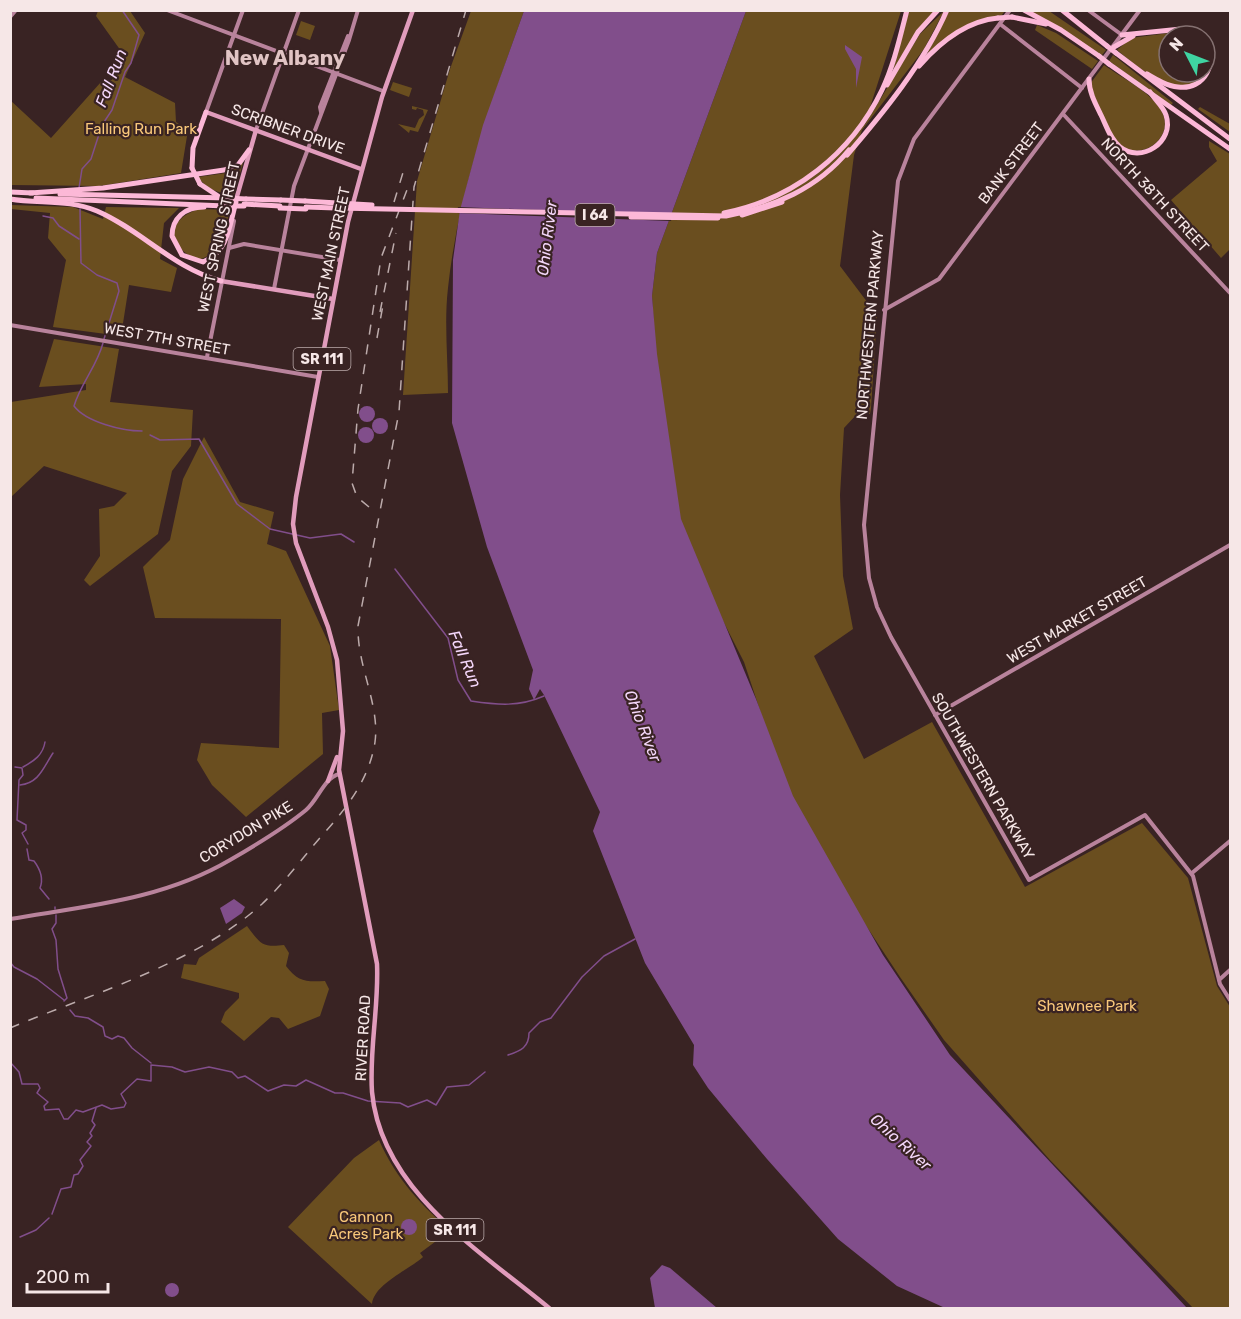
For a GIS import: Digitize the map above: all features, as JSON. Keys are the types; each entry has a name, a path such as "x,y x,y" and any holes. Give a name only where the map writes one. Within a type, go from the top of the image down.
{"highway":[{"name":"I 64","path":"370,207 668,218 714,215 763,203 796,186 831,160 858,129 877,100 892,64 907,10"},
{"name":"I 64","path":"10,198 225,201 336,207 723,218 765,209 800,193 828,174 906,80 931,42 946,10"},
{"path":"336,207 726,216 756,210 791,196 816,181 849,151 910,70 946,10"},
{"path":"1024,10 1099,56 1230,149"},
{"path":"1056,10 1112,49 1230,139"},
{"path":"1062,10 1070,18"},
{"path":"877,100 918,32 937,12"},
{"path":"906,80 934,50 951,36 974,24 999,21 1011,14 1053,26"},
{"path":"1122,35 1157,32"},
{"path":"1112,49 1135,35"},
{"path":"1136,68 1157,78"},
{"path":"1089,80 1093,98 1117,144 1129,152 1143,153 1159,144 1167,128 1163,108 1150,92"},
{"path":"1169,84 1175,87 1196,84"},
{"path":"1082,88 1093,98"},
{"path":"206,112 193,148 192,168 200,184 225,201"},
{"path":"30,193 103,188 224,170 238,165 249,150"},
{"path":"10,192 225,201"},
{"path":"10,198 70,204 92,209 111,218 182,265 221,280"},
{"path":"225,201 187,210 173,226 172,240 178,252 191,260 203,262 213,261 229,248"},
{"path":"203,262 216,256 223,248 236,202"}],"main road":[{"name":"WEST MAIN STREET","path":"339,774 341,697 335,650 296,543 294,524 296,497 340,260 361,169 383,93 413,10"},
{"name":"SCRIBNER DRIVE","path":"206,112 361,169"},
{"name":"WEST SPRING STREET","path":"236,202 256,130"},
{"path":"221,280 333,299"},
{"path":"328,781 341,749"},
{"name":"RIVER ROAD","path":"339,774 376,964 378,993 372,1064 372,1095 390,1153 415,1192 512,1280 549,1308"}],"street":[{"path":"10,17 16,10"},
{"path":"167,10 383,93"},
{"path":"206,112 243,10"},
{"name":"WEST SPRING STREET","path":"256,130 299,10"},
{"path":"274,289 294,186 358,10"},
{"path":"1088,10 1122,35"},
{"name":"BANK STREET","path":"884,310 939,279 1140,10"},
{"path":"999,21 1082,88"},
{"name":"NORTHWESTERN PARKWAY","path":"908,668 877,607 865,552 865,513 895,196 903,162 922,127 999,21"},
{"name":"NORTH 38TH STREET","path":"1063,113 1230,293"},
{"name":"WEST SPRING STREET","path":"207,358 236,202"},
{"path":"229,248 242,243 340,260"},
{"name":"WEST 7TH STREET","path":"10,325 318,377"},
{"name":"WEST MARKET STREET","path":"935,715 1230,545"},
{"name":"SOUTHWESTERN PARKWAY","path":"908,668 1029,880 1145,815 1192,873 1219,980 1230,1000"},
{"name":"CORYDON PIKE","path":"10,919 131,900 202,873 264,839 307,809 328,781 339,774"},
{"path":"1192,873 1230,841"},
{"path":"1219,980 1230,970"}],"green space":[{"name":"Falling Run Park","path":"98,11 130,11 145,33 125,77 175,103 176,122 188,130 181,173 99,186 11,185 10,100 51,138 101,82 112,80 121,51 96,16"},
{"path":"471,11 524,11 478,147 453,252 446,327 448,393 403,395 417,181 450,69"},
{"name":"Shawnee Park","path":"746,11 901,11 864,126 920,34 944,11 924,49 862,130 854,155 840,266 877,315 871,408 870,414 857,414 844,428 840,495 843,576 853,629 814,656 864,759 932,722 1025,887 1142,823 1188,878 1217,986 1230,1007 1230,1308 1193,1308 1050,1160 944,1040 861,918 784,783 744,662 693,562 672,495 660,419 652,296 657,253"},
{"path":"909,11 936,11 918,29 893,70"},
{"path":"949,11 1005,11 1001,16 980,20 926,56"},
{"path":"1028,11 1049,11 1106,50 1102,55"},
{"path":"301,21 315,26 310,40 296,35"},
{"path":"1037,25 1056,33 1098,61 1092,69 1035,30"},
{"path":"1157,35 1157,78 1117,50 1131,38"},
{"path":"1113,55 1173,103 1171,105 1109,61"},
{"path":"1104,65 1141,90 1159,107 1164,118 1164,129 1160,138 1144,150 1124,147 1115,139 1101,113 1090,84"},
{"path":"393,82 412,88 409,97 390,90"},
{"path":"1172,84 1191,84 1189,85"},
{"path":"412,106 428,110 418,132 410,130 409,133 398,124 415,128 419,119 424,115 423,110 412,109"},
{"path":"1200,107 1230,124 1230,132 1198,109"},
{"path":"1209,141 1230,154 1230,249 1221,258 1171,200 1217,161 1209,147"},
{"path":"243,163 234,194 213,190 198,177 226,173"},
{"path":"11,205 73,207 103,219 106,207 179,208 164,223 160,259 177,268 171,292 129,285 121,336 53,327 66,260 48,238 50,213 11,209"},
{"path":"199,209 230,210 219,251 199,260 181,249 174,234 175,227 180,220"},
{"path":"54,339 119,349 110,402 193,410 191,446 172,471 158,534 90,586 84,580 100,556 99,509 114,506 127,493 44,466 11,497 11,402 86,390 86,384 39,387"},
{"path":"204,437 240,502 274,512 267,544 286,551 330,646 339,710 322,713 323,754 246,817 212,785 197,760 201,743 279,748 281,619 155,618 143,567 170,540 183,479"},
{"path":"247,926 262,943 271,946 284,945 289,953 286,966 294,975 307,981 325,981 329,989 320,1016 288,1029 279,1018 271,1017 244,1041 221,1022 225,1012 239,998 239,993 181,978 184,964 196,965 199,958"},
{"name":"Cannon Acres Park","path":"379,1140 393,1167 411,1191 454,1234 447,1233 420,1253 423,1257 379,1290 372,1304 288,1227 354,1158"}],"water":[{"name":"Ohio River","path":"524,11 746,11 657,253 652,296 657,354 681,519 756,699 793,796 883,955 950,1055 1187,1308 945,1308 897,1286 838,1239 767,1159 708,1088 693,1065 694,1045 645,963 593,831 600,812 544,695 540,689 534,700 529,689 533,670 487,547 452,423 453,260 460,210 483,125"},
{"path":"845,45 862,57 856,88 856,69"},
{"path":"367,406 375,414 367,422 359,414"},
{"path":"380,418 388,426 380,434 372,426"},
{"path":"366,427 374,435 366,443 358,435"},
{"path":"234,899 245,907 242,913 226,924 220,908"},
{"path":"409,1219 417,1227 409,1235 401,1227"},
{"path":"662,1265 670,1268 717,1308 655,1308 650,1278"},
{"path":"169,1283 175,1283 179,1290 175,1297 169,1297 165,1293 165,1287"}],"pier":[{"path":"458,207 673,215 671,221 457,213"}],"waterway":[{"name":"Fall Run","path":"79,188 82,169 91,159 102,125 112,110 125,72 131,63 139,35 122,10"},
{"name":"Fall Run","path":"80,209 81,263 97,275 117,283 119,291 104,339"},
{"path":"43,216 53,218 59,226 79,239"},
{"name":"Fall Run","path":"103,343 74,406 96,421 142,431"},
{"name":"Fall Run","path":"150,435 160,440 199,439 237,504 270,529 310,538 341,534 354,542"},
{"name":"Fall Run","path":"395,569 448,638 458,680 471,701 508,704 526,702 544,696"},
{"path":"23,767 37,757 45,742"},
{"path":"20,785 36,778 53,753"},
{"path":"15,767 22,768 23,775 19,780 17,820 26,825 26,830 22,833 28,844"},
{"path":"27,849 29,860 34,861 41,874 40,888 49,899"},
{"path":"56,915 56,923 52,929 56,940 58,969 67,998 64,1001"},
{"path":"508,1055 523,1048 528,1042 529,1033 540,1022 551,1018 582,977 604,956 635,939"},
{"path":"10,962 64,1000"},
{"path":"70,1010 75,1016 88,1018 103,1027 105,1036 112,1039 118,1036 124,1038 132,1048 151,1063"},
{"path":"10,1062 19,1072 22,1084 38,1084 40,1088 37,1093 48,1102 44,1106 45,1110 59,1109 64,1119 68,1119 76,1110 83,1112 102,1105 111,1109 124,1107 126,1103 121,1094 137,1079 151,1081 151,1065 172,1067 185,1072 209,1067 232,1072 238,1078 245,1076 268,1091 284,1085 296,1086 306,1080 335,1093 343,1093 368,1101 400,1103 408,1107 427,1100 436,1105 447,1087 469,1085 485,1072"},
{"path":"52,1214 61,1189 71,1187 74,1175 78,1174 83,1166 80,1160 91,1146 87,1142 92,1136 90,1133 95,1125 92,1121 96,1108"},
{"path":"20,1237 36,1230 49,1218"}],"railway":[{"path":"10,1028 175,960 236,925 262,904 292,872 347,806 362,782 372,756 376,728 372,699 361,656 358,626 399,412 414,187 466,10"},
{"path":"394,202 405,166"},
{"path":"369,507 357,497 352,483 358,409 381,258 410,182"},
{"path":"380,312 396,233"},
{"path":"377,338 383,305"}],"district":[{"name":"New Albany","path":"285,57"}]}
